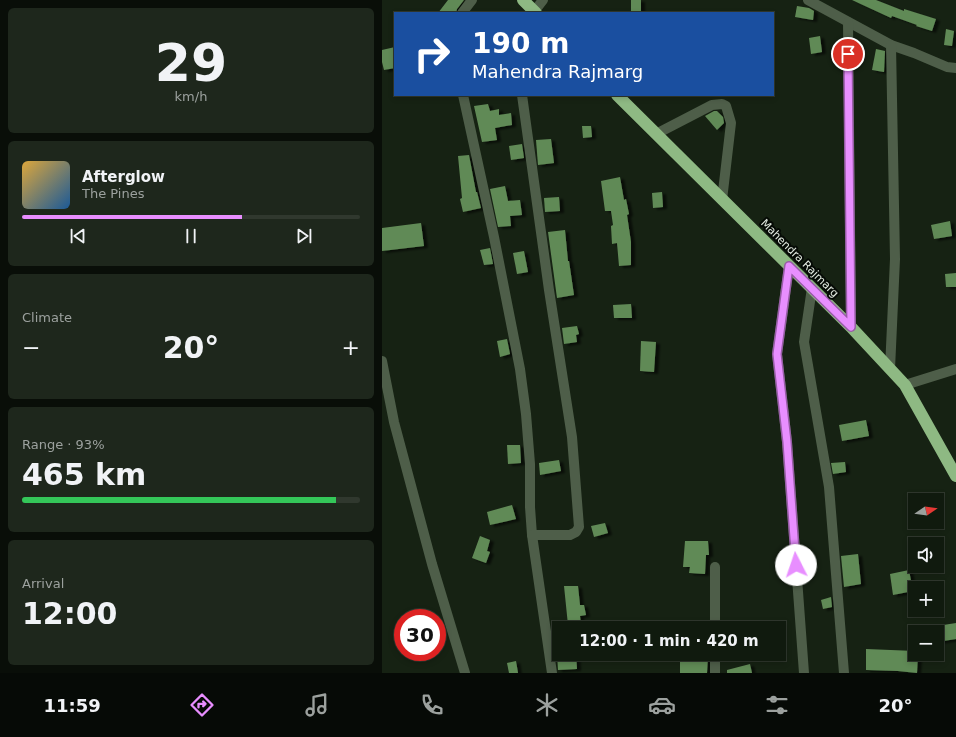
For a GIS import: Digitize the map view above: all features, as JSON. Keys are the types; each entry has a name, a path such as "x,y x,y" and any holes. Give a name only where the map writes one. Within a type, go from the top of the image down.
{"highway":[{"path":"522,0 534,12"},
{"name":"Mahendra Rajmarg","path":"618,96 851,327 904,384 956,476"}],"street":[{"path":"463,12 472,0"},
{"path":"534,12 543,0"},
{"path":"808,0 891,45 947,67 956,68"},
{"path":"848,22 851,327"},
{"path":"890,369 895,260 891,45"},
{"path":"464,96 520,369 526,414 530,464 530,507 532,535 552,673"},
{"path":"522,96 549,290 572,437 579,527 576,532 570,535 532,535"},
{"path":"656,134 712,104 722,104 726,106 731,123 722,200"},
{"path":"789,266 777,354 787,442 804,673"},
{"path":"812,288 804,342 829,487 844,673"},
{"path":"382,360 394,422 432,564 465,673"},
{"path":"904,384 956,369"},
{"path":"715,567 715,621"},
{"path":"715,661 715,673"}],"building":[{"path":"448,0 464,0 456,12 439,12"},
{"path":"631,0 641,0 641,12 631,12"},
{"path":"852,0 876,0 904,11 904,9 936,19 932,31 892,16 891,18"},
{"path":"797,6 809,8 814,11 813,20 795,17"},
{"path":"946,29 954,31 952,46 944,45"},
{"path":"820,36 822,52 811,54 809,38"},
{"path":"394,47 394,68 384,70 382,50"},
{"path":"876,49 885,51 884,72 872,70"},
{"path":"488,104 490,111 499,109 499,115 511,113 512,125 495,128 497,140 482,142 474,106"},
{"path":"717,111 723,117 724,123 717,130 705,116"},
{"path":"582,126 591,126 592,137 583,138"},
{"path":"551,139 554,163 538,165 536,140"},
{"path":"522,144 524,158 511,160 509,146"},
{"path":"469,155 476,192 481,208 463,212 460,199 462,198 458,156"},
{"path":"620,177 624,200 626,199 629,214 627,215 631,242 631,265 619,266 617,243 612,244 611,226 613,225 611,211 605,211 601,181"},
{"path":"505,186 508,201 520,200 522,215 510,216 511,226 498,227 490,189"},
{"path":"662,192 663,207 653,208 652,193"},
{"path":"559,197 560,211 545,212 544,198"},
{"path":"950,221 952,236 934,239 931,225"},
{"path":"421,223 424,246 382,251 382,228"},
{"path":"565,230 568,261 574,295 557,298 548,232"},
{"path":"490,248 493,264 484,265 480,250"},
{"path":"524,251 528,272 517,274 513,253"},
{"path":"956,273 956,287 946,287 945,274"},
{"path":"631,304 632,318 614,318 613,305"},
{"path":"577,326 579,334 576,335 577,342 564,344 562,328"},
{"path":"507,339 510,354 500,357 497,341"},
{"path":"641,341 656,342 654,372 640,371"},
{"path":"866,420 869,436 842,441 839,425"},
{"path":"507,445 520,445 521,463 508,464"},
{"path":"559,460 561,471 540,475 539,463"},
{"path":"845,462 846,472 833,474 831,463"},
{"path":"512,505 516,519 490,525 487,512"},
{"path":"605,523 608,533 594,537 591,526"},
{"path":"480,536 490,540 487,551 490,552 486,563 472,558"},
{"path":"685,541 708,541 709,555 706,555 705,574 689,573 690,567 683,567"},
{"path":"858,554 861,584 844,587 841,556"},
{"path":"908,570 911,581 908,581 908,592 893,595 890,574"},
{"path":"564,586 578,586 580,605 584,605 586,615 580,616 581,621 568,621"},
{"path":"831,597 832,607 823,609 821,600"},
{"path":"956,623 956,639 944,641 943,625"},
{"path":"866,649 908,651 908,661 918,661 917,673 866,670"},
{"path":"516,661 518,673 509,673 507,663"},
{"path":"557,661 576,661 577,669 558,670"},
{"path":"680,661 708,661 707,673 680,673"},
{"path":"750,664 752,673 727,673 727,670"}],"route":[{"path":"796,565 787,442 777,354 789,266 851,327 848,54"}]}
